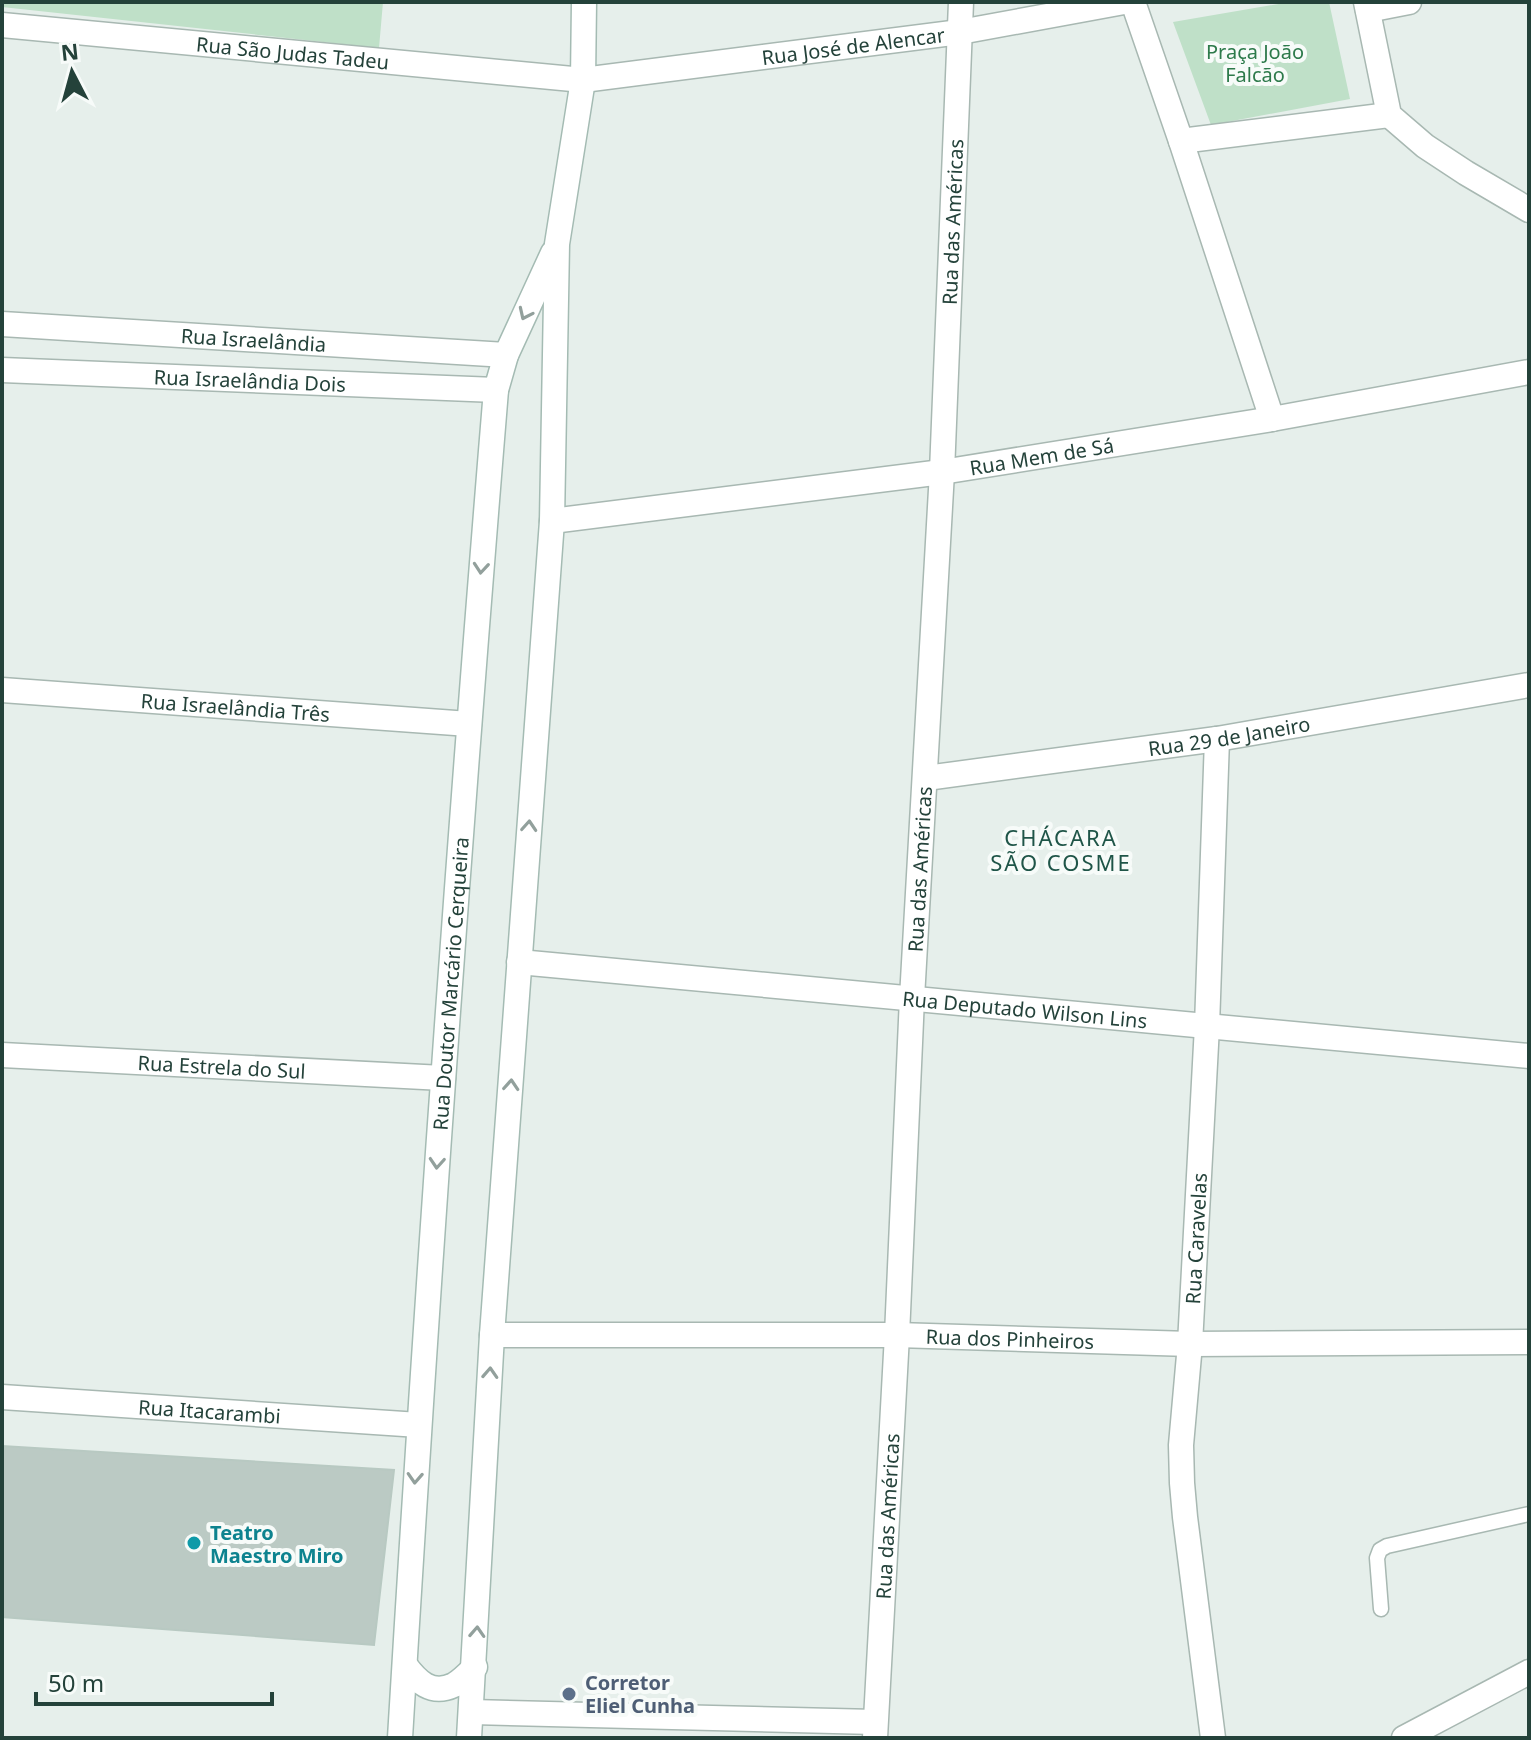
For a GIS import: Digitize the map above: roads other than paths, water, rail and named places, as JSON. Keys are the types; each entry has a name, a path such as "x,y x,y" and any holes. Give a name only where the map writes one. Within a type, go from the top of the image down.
{"street":[{"name":"Rua Doutor Marcário Cerqueira","path":"469,1738 492,1335 552,521 557,244 583,80 584,2"},
{"name":"Rua das Américas","path":"875,1730 942,472 961,2"},
{"name":"Rua José de Alencar","path":"583,80 960,32 1124,2"},
{"path":"1133,2 1272,419"},
{"path":"1409,2 1367,6 1389,115 1425,146 1529,210"},
{"name":"Rua São Judas Tadeu","path":"2,25 583,80"},
{"path":"1181,141 1389,115"},
{"name":"Rua Doutor Marcário Cerqueira","path":"400,1738 443,1078 496,390 506,355 557,244"},
{"name":"Rua Israelândia","path":"2,324 506,355"},
{"name":"Rua Israelândia Dois","path":"2,370 496,390"},
{"name":"Rua Mem de Sá","path":"552,521 942,472 1272,419 1529,372"},
{"name":"Rua 29 de Janeiro","path":"926,778 1217,739 1529,685"},
{"name":"Rua Israelândia Três","path":"2,690 469,724"},
{"name":"Rua Caravelas","path":"1213,1738 1182,1483 1181,1445 1190,1344 1207,1026 1217,739"},
{"name":"Rua Deputado Wilson Lins","path":"519,962 1529,1056"},
{"name":"Rua Estrela do Sul","path":"2,1055 443,1078"},
{"name":"Rua dos Pinheiros","path":"492,1335 897,1335 1190,1344 1529,1342"},
{"name":"Rua Itacarambi","path":"2,1397 419,1425"},
{"path":"405,1665 419,1683 436,1688 454,1685 475,1667"},
{"path":"1404,1738 1529,1672"},
{"path":"472,1712 875,1730"}],"lane":[{"path":"1381,1609 1377,1558 1380,1550 1529,1514"}],"place":[{"name":"Teatro Maestro Miro","path":"194,1543"},
{"name":"Corretor Eliel Cunha","path":"569,1694"}],"district":[{"name":"CHÁCARA SÃO COSME","path":"1061,850"}],"park label":[{"name":"Praça João Falcão","path":"1255,62"}]}
